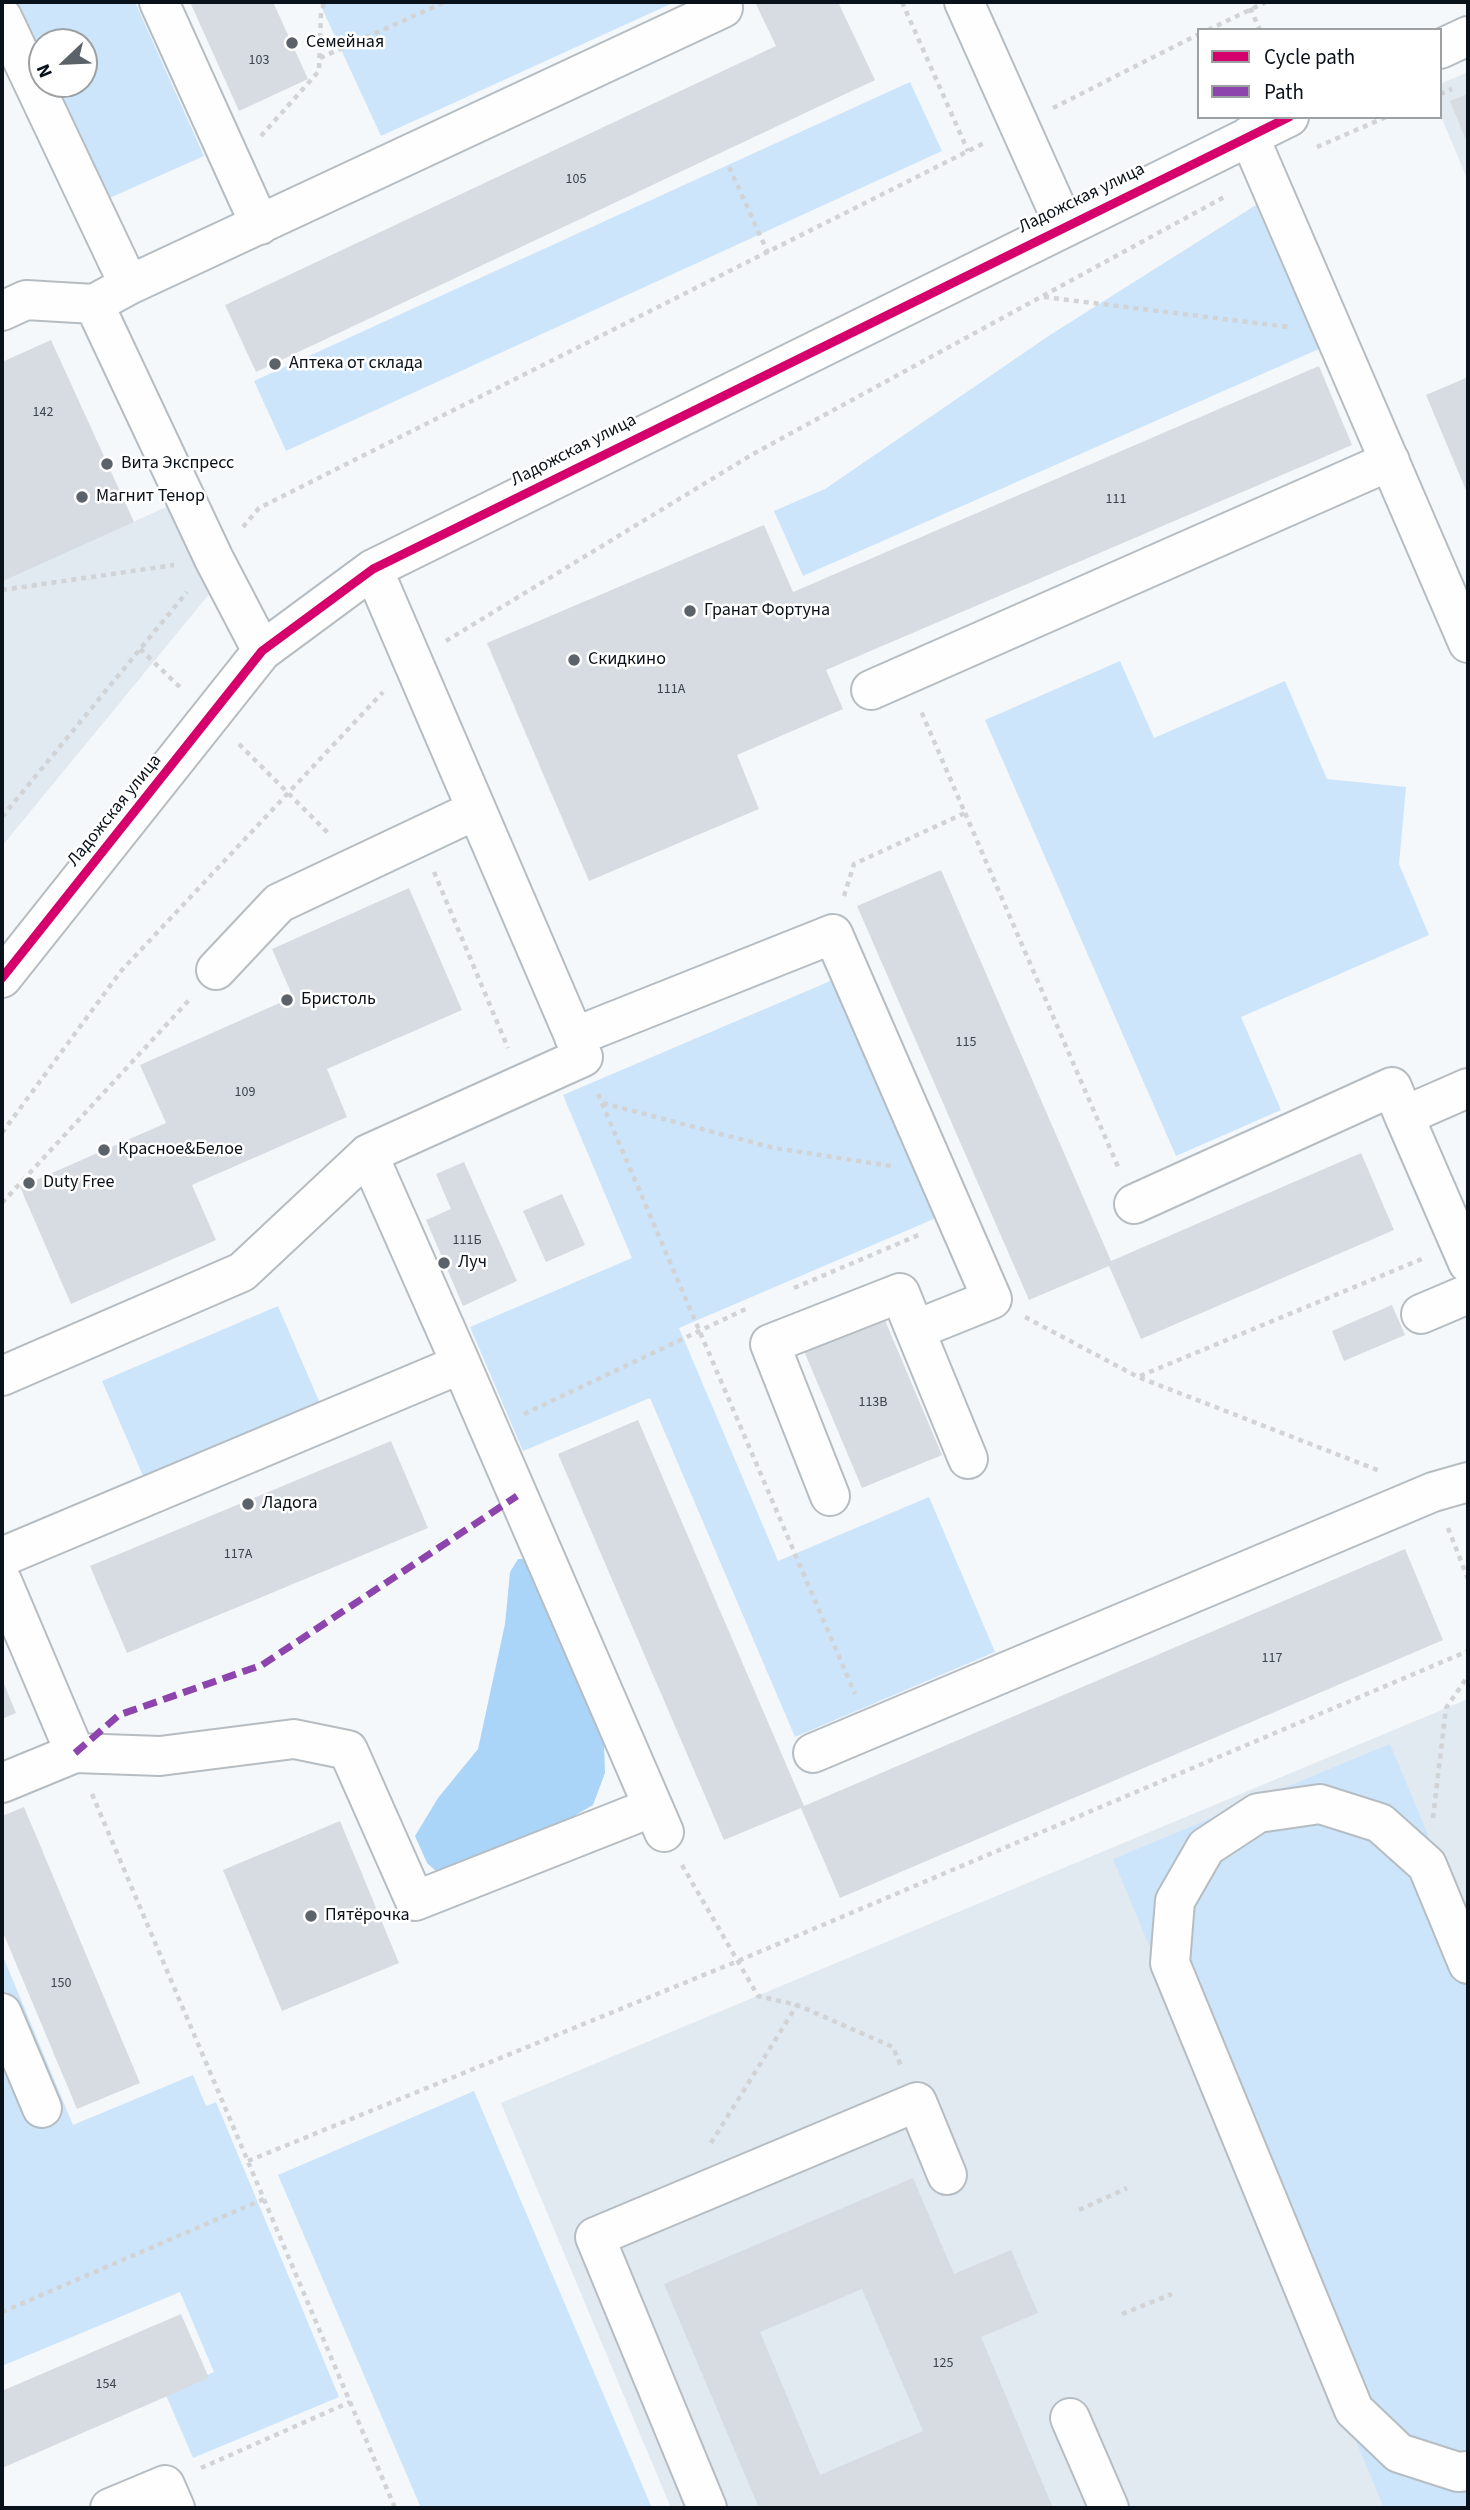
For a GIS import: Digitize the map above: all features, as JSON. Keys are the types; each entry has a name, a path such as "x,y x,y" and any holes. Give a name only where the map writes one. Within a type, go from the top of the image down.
{"street":[{"path":"159,2 260,225"},
{"path":"2,311 26,300 94,304 129,285 723,8 721,2"},
{"name":"Ладожская улица","path":"964,2 1064,225"},
{"path":"2,17 129,285"},
{"path":"1442,47 1468,36"},
{"name":"Ладожская улица","path":"2,978 262,651 373,569 1064,225 1285,119"},
{"path":"1249,136 1266,174 1301,221 1335,333 1468,643"},
{"path":"94,304 214,559 262,651"},
{"path":"871,690 1390,461"},
{"path":"373,569 578,1047"},
{"path":"216,970 279,904 476,810"},
{"path":"2,1376 242,1272 368,1154 578,1047 833,934 992,1299 915,1330"},
{"path":"1134,1204 1392,1087 1468,1264"},
{"path":"1404,1116 1468,1088"},
{"path":"2,1783 75,1753 160,1756 293,1739 348,1750 415,1901 658,1820 368,1154"},
{"path":"830,1496 769,1344 900,1293 968,1459"},
{"path":"1421,1314 1468,1293"},
{"path":"2,1557 461,1364"},
{"path":"813,1753 1451,1487"},
{"path":"2,1581 75,1753"},
{"path":"1468,1964 1427,1865 1380,1823 1320,1804 1258,1813 1206,1847 1175,1901 1170,1963 1354,2410 1399,2453 1458,2472 1468,2471"},
{"path":"2,2013 42,2108"},
{"path":"708,2508 595,2237 917,2102 947,2175"},
{"path":"1070,2418 1109,2508"},
{"path":"110,2508 170,2496"}],"path":[{"path":"234,165 319,71 321,12 325,2"},
{"path":"320,58 445,2"},
{"path":"902,2 968,151"},
{"path":"1212,28 1266,2"},
{"path":"1250,8 1259,28"},
{"path":"2,817 259,508 1197,35"},
{"path":"2,1133 121,971 412,662 753,454 1311,149 1381,119"},
{"path":"729,167 768,253"},
{"path":"1041,297 1335,333"},
{"path":"2,590 214,559"},
{"path":"905,674 1134,1204"},
{"path":"833,934 854,864 965,813"},
{"path":"2,1203 216,970"},
{"path":"578,1047 871,1729"},
{"path":"602,1102 774,1148 935,1172"},
{"path":"784,1293 956,1219"},
{"path":"1138,1377 1426,1258 1421,1246"},
{"path":"992,1299 1138,1377 1451,1487 1468,1579"},
{"path":"489,1431 698,1329 760,1303"},
{"path":"248,2161 738,1961 1468,1651"},
{"path":"1427,1865 1446,1708 1468,1676"},
{"path":"75,1753 396,2508"},
{"path":"658,1820 758,1996 797,2006 893,2048 917,2102"},
{"path":"710,2145 797,2006"},
{"path":"1079,2210 1127,2188"},
{"path":"2,2312 264,2199"},
{"path":"1122,2314 1172,2294"},
{"path":"170,2496 350,2402"}],"shaded area":[{"path":"16,2 135,2 204,156 105,200 59,98 98,98 98,28 28,29"},
{"path":"319,2 675,2 381,136"},
{"path":"1468,72 1468,181 1442,119 1442,83"},
{"path":"910,82 942,151 286,451 254,381"},
{"path":"1256,205 1319,349 803,576 774,511 825,489 1050,335"},
{"path":"173,504 215,587 2,846 2,581"},
{"path":"1120,661 1154,738 1285,681 1327,779 1406,787 1399,864 1429,935 1241,1017 1281,1110 1176,1156 985,720"},
{"path":"835,979 936,1218 679,1328 778,1561 929,1497 995,1652 795,1737 650,1398 523,1451 470,1327 632,1258 563,1095"},
{"path":"278,1306 322,1408 146,1483 102,1381"},
{"path":"518,1559 532,1559 562,1622 582,1692 604,1742 605,1773 593,1805 560,1824 439,1874 427,1863 415,1836 438,1798 478,1749 505,1624 510,1572"},
{"path":"1468,1699 1468,2508 671,2508 501,2103"},
{"path":"1390,1744 1468,1931 1468,2506 1463,2508 1384,2508 1113,1859"},
{"path":"2,1954 73,2125 193,2075 206,2106 216,2102 339,2397 193,2458 165,2393 214,2372 180,2292 2,2366"},
{"path":"474,2091 652,2508 421,2508 278,2175"}],"building":[{"path":"190,2 273,2 308,79 239,111"},
{"path":"755,2 838,2 875,80 256,372 225,305 776,46"},
{"path":"1468,94 1468,145 1450,101"},
{"path":"51,340 134,522 3,581 2,362"},
{"path":"1319,366 1352,445 826,670 843,709 737,755 759,809 589,881 487,643 764,525 793,592"},
{"path":"1468,377 1468,495 1426,395"},
{"path":"941,870 1111,1261 1361,1153 1394,1230 1141,1339 1109,1266 1029,1300 857,906"},
{"path":"409,888 462,1010 327,1069 347,1117 192,1185 216,1240 71,1304 20,1187 166,1123 140,1065 293,997 272,949"},
{"path":"464,1162 517,1281 463,1306 426,1220 451,1209 436,1174"},
{"path":"562,1194 585,1245 546,1262 523,1211"},
{"path":"1392,1305 1405,1335 1344,1361 1332,1331"},
{"path":"884,1318 942,1455 862,1488 804,1351"},
{"path":"638,1420 804,1806 1405,1549 1443,1640 840,1898 801,1808 724,1840 558,1454"},
{"path":"391,1441 428,1528 127,1653 90,1566"},
{"path":"2,1679 16,1713 2,1719"},
{"path":"24,1807 140,2083 77,2109 2,1930 2,1816"},
{"name":"Пятёрочка","path":"340,1821 399,1963 282,2011 223,1870"},
{"path":"913,2178 954,2274 1011,2250 1038,2313 981,2337 1053,2508 759,2508 664,2284","holes":["862,2289 923,2431 820,2475 760,2332"]},
{"path":"181,2314 209,2378 2,2468 2,2391"}],"marked path":[{"path":"75,1753 119,1715 262,1665 517,1496"}],"cycle path":[{"path":"2,978 262,651 373,569 1285,119"}],"place":[{"name":"Семейная","path":"292,43"},
{"name":"Аптека от склада","path":"275,364"},
{"name":"Вита Экспресс","path":"107,464"},
{"name":"Магнит Тенор","path":"82,497"},
{"name":"Гранат Фортуна","path":"690,611"},
{"name":"Скидкино","path":"574,660"},
{"name":"Бристоль","path":"287,1000"},
{"name":"Красное&Белое","path":"104,1150"},
{"name":"Duty Free","path":"29,1183"},
{"name":"Луч","path":"444,1263"},
{"name":"Ладога","path":"248,1504"},
{"name":"Пятёрочка","path":"311,1916"}]}
